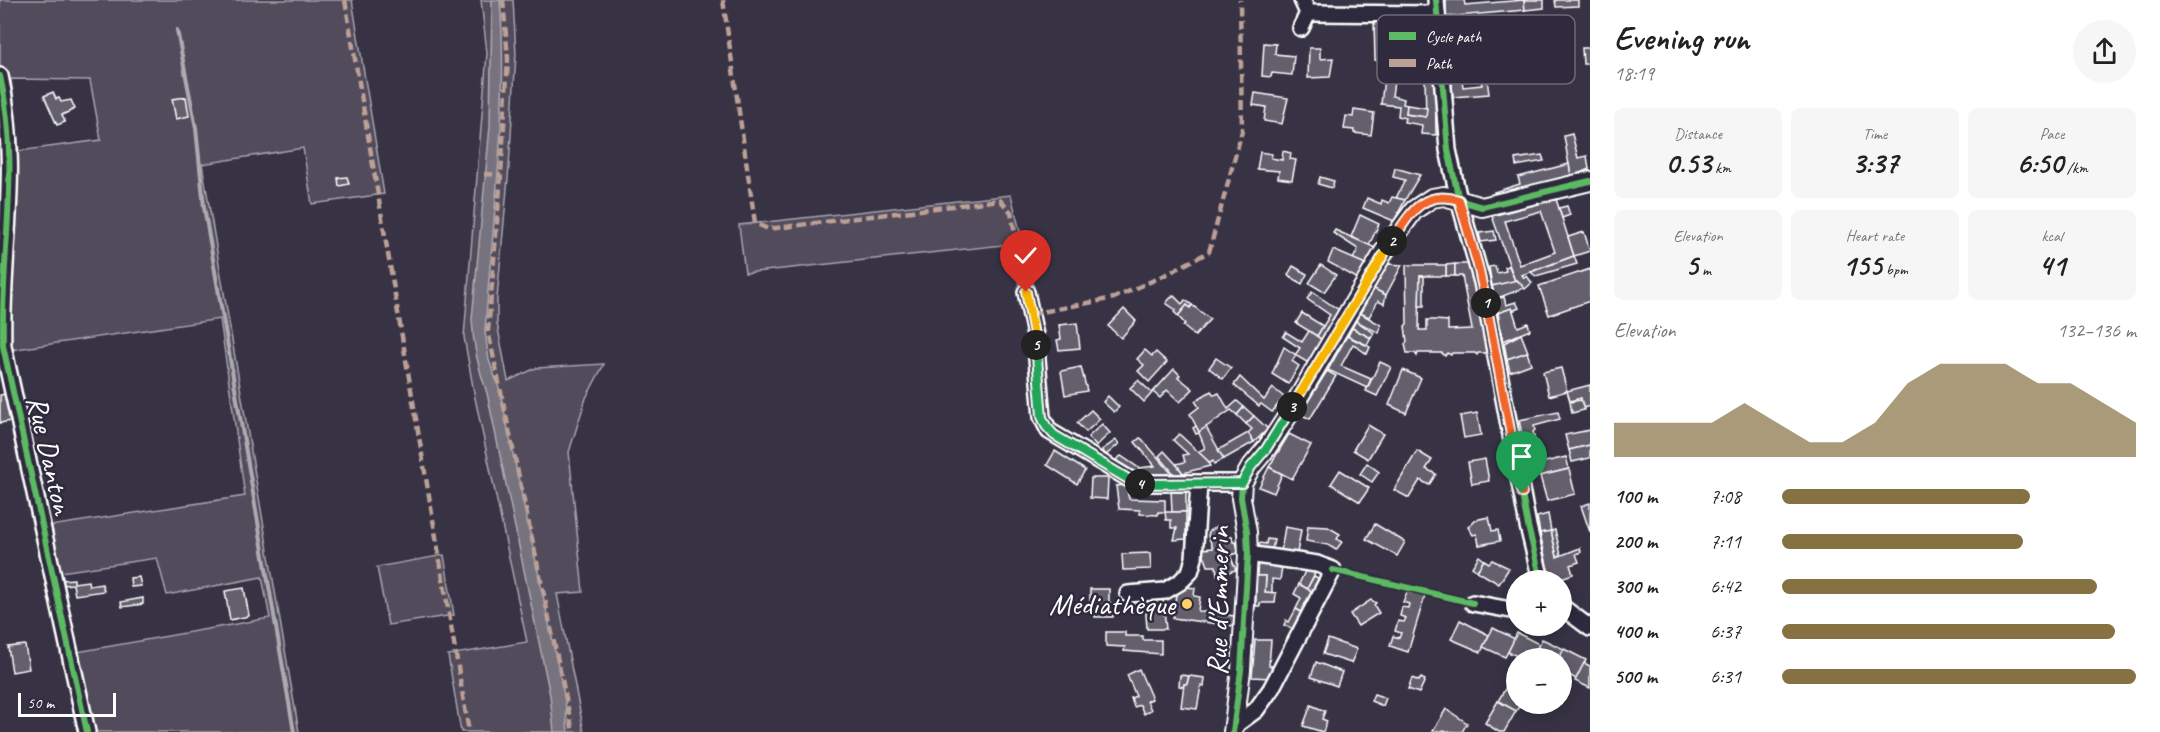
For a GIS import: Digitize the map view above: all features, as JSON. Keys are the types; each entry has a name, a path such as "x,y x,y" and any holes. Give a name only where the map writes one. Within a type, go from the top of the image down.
{"main road":[{"name":"Rue d'Emmerin","path":"1234,729 1240,680 1248,554 1247,532 1240,498 1242,483 1282,424 1385,250 1414,210 1427,200 1439,196 1459,200 1475,207 1492,206 1590,181"}],"street":[{"path":"1301,28 1305,6 1436,7"},
{"name":"Rue Danton","path":"0,76 8,120 10,153 2,292 3,346 87,732"},
{"path":"1442,84 1447,140 1459,200 1482,282 1528,526 1539,570"},
{"path":"1026,292 1035,335 1042,417 1049,431 1136,483 1242,483"},
{"path":"1128,594 1165,591 1180,582 1190,572 1194,558 1199,484"},
{"path":"1234,729 1256,710 1271,689 1333,570 1317,564 1248,554"},
{"path":"1473,603 1506,609"},
{"path":"1572,614 1590,628"}],"shaded area":[{"path":"0,0 352,0 384,194 312,204 303,148 202,164 299,732 94,732 77,652 270,618 262,577 167,595 157,558 61,572 50,526 245,496 220,319 10,350 0,347","holes":["11,79 90,80 101,140 19,151"]},
{"path":"481,0 513,0 516,54 497,299 497,323 508,381 536,368 604,364 586,398 569,452 583,592 557,594 584,732 461,732 448,655 527,642 464,337 487,53"},
{"path":"492,0 500,0 502,83 501,125 485,332 489,360 500,391 565,699 568,732 554,732 550,695 487,393 473,338 472,319 490,126"},
{"path":"1011,195 1039,308 1024,314 1012,244 745,273 739,225"},
{"path":"444,555 454,615 388,625 377,567"}],"building":[{"path":"1446,0 1464,0 1465,5 1524,0 1525,10 1446,15"},
{"path":"1524,0 1544,0 1544,8 1525,10"},
{"path":"1555,0 1578,0 1578,6 1556,7"},
{"path":"1374,22 1377,22 1377,60 1375,60"},
{"path":"1264,43 1276,44 1275,54 1294,56 1292,75 1272,73 1271,77 1262,76"},
{"path":"1309,48 1320,48 1320,59 1333,58 1330,77 1308,78"},
{"path":"1582,48 1590,48 1590,64 1583,64"},
{"path":"1383,84 1394,84 1392,96 1404,99 1403,104 1407,105 1406,114 1426,117 1425,84 1435,84 1436,135 1421,134 1422,125 1404,122 1405,118 1398,116 1399,106 1381,104"},
{"path":"1452,84 1463,84 1463,87 1488,84 1489,94 1453,97"},
{"path":"53,92 56,99 59,98 61,102 71,100 75,109 62,115 65,122 57,125 44,96"},
{"path":"1255,93 1288,98 1282,124 1264,121 1266,107 1253,105"},
{"path":"186,97 189,116 176,119 172,99"},
{"path":"1407,105 1427,108 1426,117 1406,114"},
{"path":"1354,110 1374,113 1371,135 1344,129 1346,116 1353,117"},
{"path":"1572,134 1578,158 1587,156 1589,169 1571,177 1564,136"},
{"path":"1283,151 1291,153 1290,159 1296,160 1292,180 1278,178 1279,171 1257,169 1260,152 1272,154 1271,158 1282,160"},
{"path":"1542,155 1544,161 1516,166 1515,159"},
{"path":"1569,164 1571,177 1500,197 1494,192 1520,184 1518,177"},
{"path":"1395,168 1420,175 1405,200 1396,198 1405,180 1393,177"},
{"path":"347,177 349,184 339,186 338,178"},
{"path":"1320,177 1334,181 1332,188 1318,184"},
{"path":"1392,197 1405,200 1394,221 1363,208 1367,198 1381,204 1382,200 1389,203"},
{"path":"1556,199 1574,256 1522,275 1524,278 1527,276 1532,283 1525,289 1517,280 1515,281 1492,216","holes":["1541,211 1555,252 1520,265 1505,221"]},
{"path":"1567,206 1570,215 1562,218 1559,208"},
{"path":"1360,215 1379,224 1369,245 1351,237"},
{"path":"1335,230 1378,249 1368,265 1353,259 1358,249 1333,233"},
{"path":"1494,231 1496,240 1481,242 1479,233"},
{"path":"1584,232 1590,251 1574,256 1568,237"},
{"path":"1333,250 1368,265 1360,280 1328,262"},
{"path":"1574,256 1577,264 1536,276 1531,272"},
{"path":"1388,264 1402,265 1386,295 1374,289"},
{"path":"1455,264 1455,276 1446,276 1446,265"},
{"path":"1455,264 1472,264 1488,342 1486,344 1488,353 1477,355 1475,353 1452,353 1451,355 1447,353 1445,356 1442,353 1418,353 1417,356 1415,353 1407,353 1405,344 1407,342 1406,265 1446,265 1446,276 1420,276 1419,330 1427,330 1427,320 1448,321 1448,330 1472,329 1462,276 1455,276"},
{"path":"1321,265 1336,275 1324,292 1309,283"},
{"path":"1293,266 1307,274 1302,284 1288,275"},
{"path":"1495,266 1497,273 1506,271 1505,267 1509,266 1515,281 1492,286 1489,267"},
{"path":"1590,269 1590,301 1549,315 1539,286"},
{"path":"1420,276 1424,276 1424,306 1419,306"},
{"path":"1517,280 1524,288 1495,299 1492,286"},
{"path":"1374,289 1386,295 1384,304 1378,301 1369,317 1360,313"},
{"path":"1312,292 1342,312 1324,342 1317,336 1330,315 1307,299"},
{"path":"1173,295 1182,304 1185,300 1192,305 1190,308 1187,305 1178,316 1174,312 1176,310 1166,303"},
{"path":"1504,297 1506,305 1516,302 1519,308 1498,313 1495,299"},
{"path":"1187,305 1190,308 1192,305 1210,319 1195,336 1183,326 1185,324 1178,316"},
{"path":"1512,308 1518,327 1528,323 1530,330 1503,341 1498,313"},
{"path":"1124,309 1136,321 1121,338 1108,326"},
{"path":"1302,313 1323,326 1317,336 1296,323"},
{"path":"1360,313 1381,325 1379,333 1356,321"},
{"path":"1356,321 1374,333 1371,338 1352,328"},
{"path":"1077,323 1080,348 1059,350 1057,340 1061,339 1059,325"},
{"path":"1352,328 1371,338 1367,345 1348,336"},
{"path":"1309,331 1322,340 1318,345 1321,347 1310,364 1295,355 1300,348 1283,337 1286,332 1302,342"},
{"path":"1521,334 1528,352 1507,359 1504,343"},
{"path":"1347,336 1370,347 1367,354 1353,344 1341,366 1371,379 1367,388 1328,370"},
{"path":"1284,347 1296,355 1292,361 1299,366 1288,384 1272,374"},
{"path":"1145,350 1152,356 1156,352 1167,362 1149,382 1138,371 1144,365 1137,359"},
{"path":"1527,352 1531,364 1510,372 1507,359"},
{"path":"1216,358 1231,368 1223,379 1209,368"},
{"path":"1380,362 1391,367 1377,396 1366,391"},
{"path":"1081,367 1087,391 1065,395 1061,371"},
{"path":"1561,368 1567,391 1549,396 1543,372"},
{"path":"1174,369 1180,375 1178,377 1193,389 1180,402 1167,390 1160,398 1153,392"},
{"path":"1403,370 1421,378 1406,413 1389,405"},
{"path":"1327,371 1336,376 1310,419 1300,414"},
{"path":"1240,377 1264,400 1273,388 1284,397 1272,412 1261,404 1259,406 1234,385"},
{"path":"1138,380 1152,393 1144,402 1130,388"},
{"path":"1590,385 1590,406 1583,408 1581,398 1570,401 1567,391"},
{"path":"1211,391 1214,395 1219,393 1228,409 1237,401 1244,407 1237,415 1231,410 1199,432 1190,414 1199,407 1195,401"},
{"path":"5,394 11,421 0,423 0,395"},
{"path":"1108,396 1119,407 1114,412 1103,402"},
{"path":"1581,400 1584,410 1572,413 1570,402"},
{"path":"1244,407 1254,416 1246,424 1237,415"},
{"path":"1091,410 1100,419 1086,432 1077,423"},
{"path":"1558,412 1560,419 1534,426 1538,456 1527,458 1519,420"},
{"path":"1477,413 1481,435 1464,438 1460,416"},
{"path":"1254,416 1268,429 1254,442 1248,433 1252,429 1246,424"},
{"path":"1102,424 1110,433 1096,446 1088,437"},
{"path":"1368,425 1383,434 1368,459 1353,450"},
{"path":"1196,426 1199,432 1206,427 1224,459 1208,464 1198,452 1205,448 1199,433 1196,434 1193,428"},
{"path":"1590,430 1590,445 1569,450 1565,435"},
{"path":"1248,433 1254,442 1224,459 1218,450"},
{"path":"1179,434 1207,460 1210,466 1183,473 1176,464 1185,462 1183,455 1188,454 1173,440"},
{"path":"1289,434 1311,445 1292,479 1269,467"},
{"path":"1140,438 1173,475 1145,479 1115,461 1121,456 1139,468 1155,466 1135,442"},
{"path":"1116,440 1119,444 1106,455 1102,450"},
{"path":"1590,445 1590,458 1572,462 1569,450"},
{"path":"1055,451 1085,470 1077,484 1047,465"},
{"path":"1164,451 1183,473 1175,475 1159,456"},
{"path":"1417,451 1432,460 1426,469 1436,474 1429,485 1420,480 1409,498 1394,490"},
{"path":"1566,457 1569,469 1540,476 1537,464"},
{"path":"1485,459 1489,481 1472,484 1468,462"},
{"path":"1367,463 1379,472 1372,482 1360,474"},
{"path":"1269,467 1282,474 1274,493 1259,487"},
{"path":"1569,469 1575,494 1547,501 1540,476"},
{"path":"1340,470 1369,488 1360,502 1331,484"},
{"path":"1091,478 1108,478 1107,499 1090,498"},
{"path":"1126,485 1129,499 1165,500 1165,512 1158,512 1158,515 1140,514 1140,510 1119,509 1116,486"},
{"path":"1171,490 1186,490 1186,512 1172,512"},
{"path":"1590,503 1590,532 1581,506"},
{"path":"1165,512 1186,512 1186,539 1174,540 1177,528 1171,528 1171,520 1166,520"},
{"path":"1548,514 1551,531 1540,533 1537,517"},
{"path":"1489,517 1492,531 1498,530 1500,541 1479,545 1477,534 1473,535 1468,527 1475,520"},
{"path":"1375,524 1405,542 1397,556 1366,539"},
{"path":"1308,526 1328,527 1340,534 1337,539 1342,542 1336,550 1328,545 1306,541"},
{"path":"1216,527 1222,530 1223,538 1232,536 1239,553 1230,555 1236,570 1217,575 1216,566 1208,566 1203,552 1203,549 1213,548 1208,536 1209,531"},
{"path":"1285,527 1301,530 1297,553 1281,551"},
{"path":"1555,530 1561,555 1557,557 1551,531"},
{"path":"1551,531 1557,557 1580,548 1581,552 1576,554 1579,562 1570,565 1572,570 1548,570 1540,533"},
{"path":"1267,539 1274,540 1272,550 1262,549 1259,545 1259,543 1266,544"},
{"path":"1150,553 1151,569 1123,570 1122,554"},
{"path":"1479,556 1484,560 1477,571 1472,567"},
{"path":"1484,560 1489,563 1492,560 1509,568 1499,584 1477,571"},
{"path":"1283,561 1280,580 1272,579 1272,593 1265,592 1266,576 1256,576 1256,563"},
{"path":"1307,567 1317,569 1307,589 1299,584"},
{"path":"1256,576 1266,576 1265,592 1276,593 1275,603 1260,603 1260,606 1256,606"},
{"path":"1314,576 1324,581 1316,594 1307,589"},
{"path":"139,577 141,586 131,587 130,578"},
{"path":"74,579 74,583 88,581 89,586 102,584 104,591 75,595 73,584 63,585 62,580"},
{"path":"1299,584 1316,594 1305,614 1296,609 1301,598 1294,594"},
{"name":"Médiathèque","path":"1177,586 1195,588 1194,596 1200,597 1198,611 1234,616 1233,626 1173,618"},
{"path":"244,588 249,616 230,620 225,591"},
{"path":"1090,589 1109,589 1109,603 1114,603 1113,617 1095,617 1095,603 1090,603"},
{"path":"1407,592 1425,595 1408,652 1390,646 1393,636 1399,638 1401,633 1395,631 1398,621 1404,622 1406,618 1400,616 1402,607 1408,608 1409,604 1403,602"},
{"path":"143,598 143,604 122,607 121,602"},
{"path":"1145,600 1163,600 1166,629 1147,629"},
{"path":"1371,600 1376,603 1374,605 1379,613 1358,626 1350,614"},
{"path":"1296,609 1305,614 1297,631 1284,625 1286,620 1289,622"},
{"path":"1460,620 1489,635 1481,652 1451,639"},
{"path":"1493,628 1515,639 1510,648 1506,648 1505,657 1483,647"},
{"path":"1106,632 1125,632 1125,636 1143,636 1143,640 1161,640 1161,654 1124,651 1125,647 1106,646"},
{"path":"1516,636 1523,636 1539,644 1537,648 1510,648"},
{"path":"1328,639 1357,649 1351,663 1323,654"},
{"path":"1542,639 1562,648 1537,648"},
{"path":"1255,640 1271,640 1269,666 1278,666 1271,678 1252,677"},
{"path":"25,645 29,669 12,672 8,647"},
{"path":"1572,653 1586,660 1576,679 1572,677"},
{"path":"1316,662 1342,672 1337,686 1311,677"},
{"path":"1584,663 1590,666 1590,688 1575,681"},
{"path":"1139,669 1152,699 1147,701 1151,710 1144,714 1140,705 1134,707 1131,698 1136,696 1127,675"},
{"path":"1180,675 1189,676 1184,687 1179,686"},
{"path":"1189,676 1205,678 1204,687 1201,686 1197,709 1181,707 1184,684 1187,684"},
{"path":"1412,678 1419,681 1421,678 1425,680 1419,693 1408,689"},
{"path":"1506,687 1506,705 1498,701"},
{"path":"1374,694 1386,698 1383,706 1371,701"},
{"path":"1498,701 1506,705 1506,714 1514,714 1504,732 1499,732 1485,723"},
{"path":"1311,705 1325,711 1322,719 1327,721 1323,732 1303,726"},
{"path":"1446,709 1467,723 1462,732 1433,731"}],"waterway":[{"path":"177,30 196,128 204,207 294,732"}],"marked path":[{"path":"345,0 469,732"},
{"path":"503,0 508,59 488,331 573,732"},
{"path":"723,0 755,223 768,229 1000,200 1011,212 1026,292"},
{"path":"1031,314 1114,298 1209,252 1242,131 1240,0"},
{"path":"484,174 501,175"}],"cycle path":[{"path":"1436,0 1437,15"},
{"path":"0,76 9,145 3,346 87,732"},
{"path":"1443,84 1448,150 1459,200 1482,282 1528,526 1539,570"},
{"path":"1233,732 1241,670 1248,554 1241,498 1242,483 1287,417 1385,250 1414,210 1432,198 1444,196 1482,207 1590,181"},
{"path":"1333,570 1473,603"}],"place":[{"name":"Médiathèque","path":"1187,604"}],"route":[{"path":"1026,292 1035,335 1042,417 1049,431 1136,483 1150,485 1242,483 1277,432 1385,250 1414,210 1427,200 1439,196 1459,200 1482,282 1522,493"}]}
